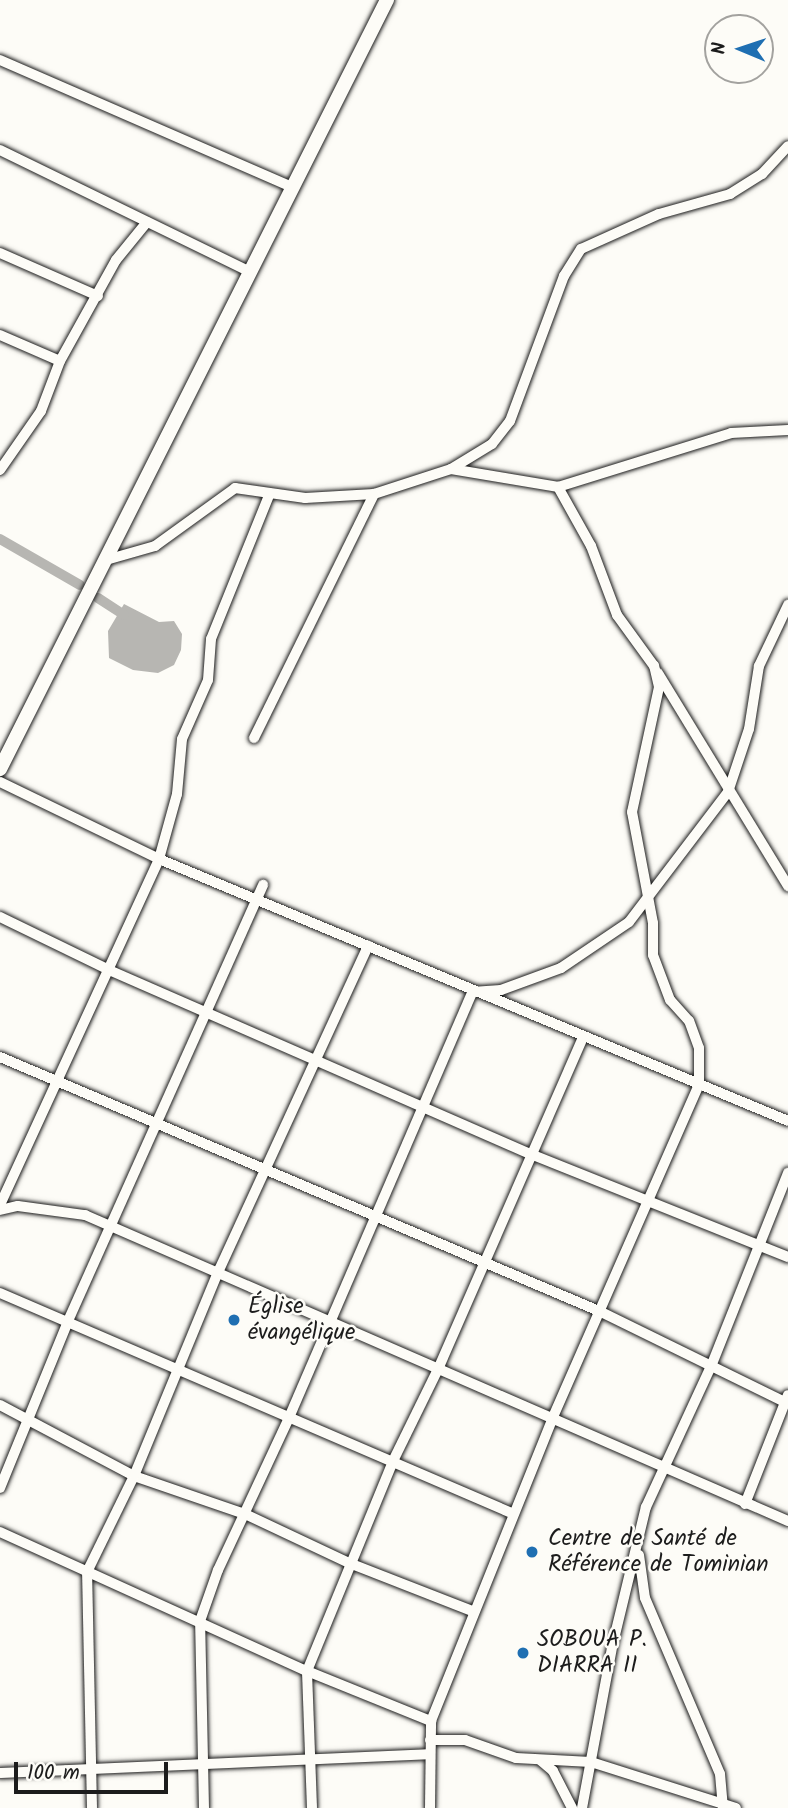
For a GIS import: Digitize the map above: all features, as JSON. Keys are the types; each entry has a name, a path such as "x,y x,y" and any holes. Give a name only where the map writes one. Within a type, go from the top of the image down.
{"main road":[{"path":"0,769 387,0"}],"street":[{"path":"0,60 292,187"},
{"path":"106,560 155,546 235,488 305,498 374,494 451,469 492,444 510,421 564,276 580,249 659,214 730,194 762,174 788,146"},
{"path":"0,149 250,272"},
{"path":"0,470 41,411 60,361 99,296 116,260 147,222"},
{"path":"0,253 99,296"},
{"path":"0,335 60,361"},
{"path":"451,469 558,487 731,433 788,430"},
{"path":"558,487 591,546 617,615 654,666 788,886"},
{"path":"270,493 211,639 208,680 182,739 177,794 159,859 59,1083 0,1207 18,1206 85,1215 330,1318 788,1521"},
{"path":"254,738 374,494"},
{"path":"472,992 501,990 561,968 629,922 729,792 749,730 759,666 788,605"},
{"path":"430,1808 431,1721 472,1611 552,1417 651,1201 699,1084 699,1048 689,1021 670,1000 653,955 647,897 632,812 659,687 654,666"},
{"path":"0,782 159,859 472,992 788,1121"},
{"path":"0,1488 68,1321 263,885"},
{"path":"0,917 109,970 422,1102 533,1154 788,1257"},
{"path":"92,1808 87,1572 134,1476 177,1368 262,1172 368,946"},
{"path":"204,1808 200,1621 422,1102 472,992"},
{"path":"312,1808 307,1671 393,1461 439,1367 583,1037"},
{"path":"0,1057 262,1172 374,1214 599,1311 787,1399 746,1504"},
{"path":"582,1808 618,1619 646,1507 667,1468 712,1364 788,1173"},
{"path":"0,1293 177,1368 288,1420 393,1461 514,1514"},
{"path":"0,1405 134,1476 245,1514 349,1563 472,1611"},
{"path":"777,1424 788,1429"},
{"path":"0,1532 307,1671 431,1721"},
{"path":"638,1547 645,1598 713,1752 724,1806"},
{"path":"430,1740 465,1740 516,1758 591,1762 736,1808"},
{"path":"0,1773 429,1754"},
{"path":"540,1760 553,1771 572,1808"}],"shaded area":[{"path":"124,604 159,622 174,621 182,634 181,650 174,665 158,673 133,670 109,658 108,631"}],"waterway":[{"path":"0,539 80,585"},
{"path":"98,598 124,615"}],"place":[{"name":"Église évangélique","path":"234,1320"},
{"name":"Centre de Santé de Référence de Tominian","path":"532,1552"},
{"name":"SOBOUA P. DIARRA II","path":"523,1653"}]}
